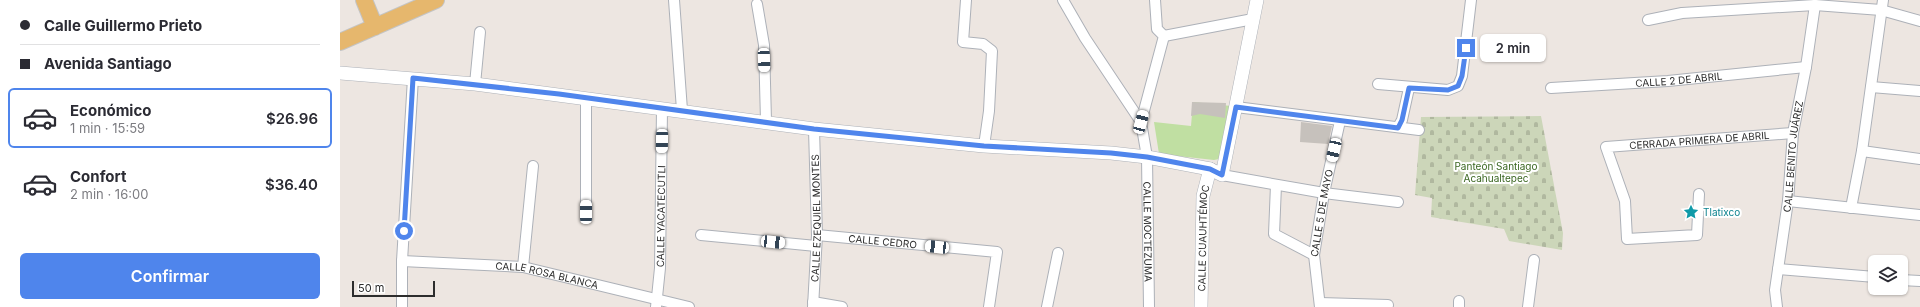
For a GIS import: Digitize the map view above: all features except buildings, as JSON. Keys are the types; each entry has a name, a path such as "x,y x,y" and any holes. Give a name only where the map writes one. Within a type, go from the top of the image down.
{"main road":[{"path":"364,0 375,26"},
{"path":"340,42 436,0"}],"street":[{"path":"674,0 682,110"},
{"path":"966,0 963,42 983,44 992,51 989,112 984,146"},
{"path":"1063,0 1085,38 1141,122"},
{"path":"1155,0 1157,30 1164,36"},
{"name":"CALLE CUAUHTÉMOC","path":"1201,307 1202,196 1216,172 1236,107 1257,0"},
{"path":"1378,84 1409,88 1448,90 1458,86 1462,76 1471,0"},
{"path":"757,4 764,45 766,121"},
{"path":"1648,20 1682,13 1815,5 1882,5 1920,22"},
{"name":"CALLE BENITO JUÁREZ","path":"1777,307 1775,290 1788,200 1793,133 1806,67 1815,5"},
{"path":"1851,208 1862,151 1882,5"},
{"path":"1164,36 1253,19"},
{"path":"475,84 480,32"},
{"path":"1141,122 1164,36"},
{"name":"CALLE 2 DE ABRIL","path":"1551,88 1668,81 1806,67"},
{"path":"340,73 475,84 662,109 682,110 766,121 814,129 984,146 1111,153 1147,157 1324,193 1398,202"},
{"path":"402,307 402,261 413,78"},
{"path":"1871,87 1920,91"},
{"path":"1398,128 1402,120 1409,88"},
{"path":"586,98 586,212"},
{"path":"1236,107 1419,130"},
{"name":"CALLE YACATECUTLI","path":"657,303 660,268 662,109"},
{"name":"CALLE 5 DE MAYO","path":"1320,305 1314,255 1324,193 1340,120"},
{"name":"CALLE MOCTEZUMA","path":"1141,122 1147,157 1149,307"},
{"name":"CALLE EZEQUIEL MONTES","path":"813,305 817,235 814,129"},
{"name":"CERRADA PRIMERA DE ABRIL","path":"1699,194 1697,235 1627,239 1625,201 1606,147 1793,133"},
{"path":"1862,151 1920,160"},
{"path":"523,267 533,166"},
{"path":"1276,184 1274,234 1314,255"},
{"path":"1788,200 1920,215"},
{"path":"701,235 816,246"},
{"name":"CALLE CEDRO","path":"817,235 996,252 989,307"},
{"path":"1047,307 1058,253"},
{"path":"1528,307 1534,260"},
{"name":"CALLE ROSA BLANCA","path":"402,261 523,267 657,303 689,307"},
{"path":"1778,269 1868,277"},
{"path":"1908,280 1920,281"},
{"path":"813,305 842,307"},
{"path":"1320,305 1388,305"}],"green space":[{"path":"1193,102 1231,106 1219,159 1214,160 1159,154 1154,122 1191,126"},
{"name":"Panteón Santiago Acahualtepec","path":"1541,116 1563,233 1562,250 1509,241 1504,229 1431,217 1432,198 1415,195 1421,117"}],"place":[{"name":"Tlatixco","path":"1691,212"}],"route":[{"path":"404,231 413,78 559,94 662,109 682,110 766,121 814,129 984,146 1111,153 1147,157 1210,169 1222,175 1236,107 1398,128 1402,120 1409,88 1448,90 1458,86 1462,76 1466,48"}]}
